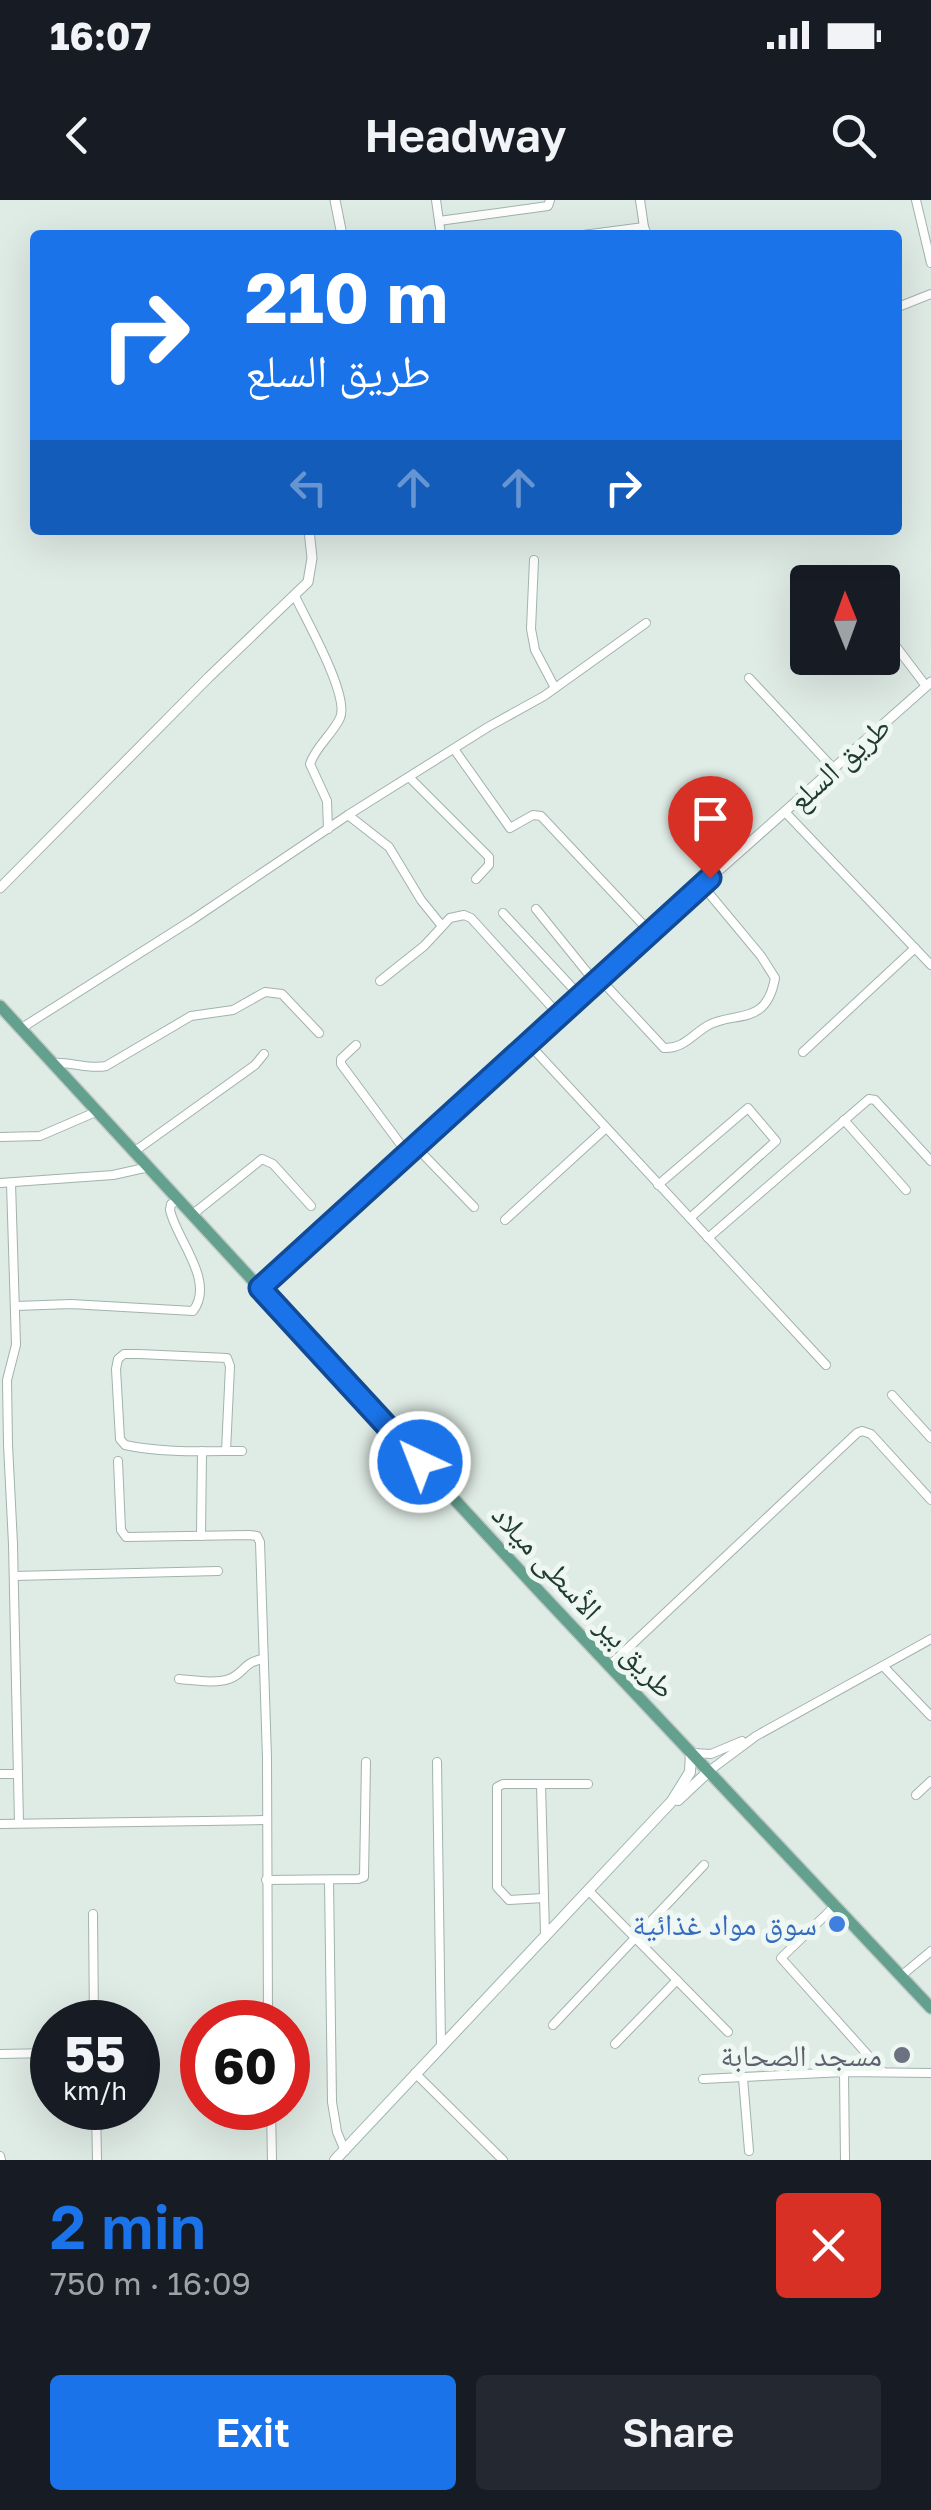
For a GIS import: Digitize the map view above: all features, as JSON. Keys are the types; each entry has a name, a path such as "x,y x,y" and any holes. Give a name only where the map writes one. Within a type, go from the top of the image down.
{"main road":[{"name":"طريق بير الأسطى ميلاد","path":"2,1010 931,2008"},
{"path":"335,2160 672,1801 690,1772 691,1752"},
{"path":"672,1801 678,1800 709,1771"}],"street":[{"path":"335,200 341,230"},
{"path":"436,200 440,230"},
{"path":"492,200 494,213"},
{"path":"439,221 548,206 550,200"},
{"path":"645,230 641,204 652,200"},
{"path":"916,200 931,262"},
{"path":"902,306 931,294"},
{"path":"0,888 209,676 308,582 312,569 310,535"},
{"path":"534,560 531,630 535,650 556,688"},
{"path":"295,596 342,699 339,720 310,764 327,801 328,829"},
{"path":"20,1028 348,815 556,688 646,624"},
{"path":"900,649 929,684"},
{"path":"749,678 832,768"},
{"name":"طريق السلع","path":"260,1288 559,1014 929,684"},
{"path":"454,749 510,828 533,815 541,816 650,932"},
{"path":"410,778 489,857 489,865 476,879"},
{"path":"785,812 931,965"},
{"path":"348,815 389,847 442,926"},
{"path":"536,909 597,980 664,1048 683,1044 715,1022 744,1018 766,1001 775,978 702,885"},
{"path":"502,913 580,996"},
{"path":"380,981 424,946 442,926 458,916 471,918 559,1014"},
{"path":"803,1052 915,948"},
{"path":"51,1063 106,1066 191,1016 233,1010 265,992 282,994 320,1033"},
{"path":"528,1043 826,1365"},
{"path":"356,1045 340,1064 411,1149 474,1207"},
{"path":"135,1151 256,1065 264,1054"},
{"path":"708,1238 865,1101 874,1100 931,1162"},
{"path":"658,1185 748,1108 776,1140 690,1218"},
{"path":"0,1137 40,1136 98,1111"},
{"path":"844,1120 906,1190"},
{"path":"505,1220 606,1128"},
{"path":"193,1214 262,1159 273,1164 311,1206"},
{"path":"0,1184 112,1175 149,1167"},
{"path":"10,1183 16,1345 4,1380 4,1445 14,1576 19,1823"},
{"path":"16,1306 71,1304 193,1311 198,1303 198,1278 192,1255 170,1210 171,1204 179,1200"},
{"path":"0,1243 12,1242"},
{"path":"226,1451 230,1366 227,1358 124,1354 118,1359 123,1442 130,1446 202,1451 226,1451 242,1451"},
{"path":"892,1395 931,1438"},
{"path":"610,1665 862,1431 871,1434 931,1500"},
{"path":"201,1536 202,1451"},
{"path":"118,1461 122,1535 249,1535 260,1542 268,2000"},
{"path":"0,1512 11,1512"},
{"path":"14,1576 218,1571"},
{"path":"691,1752 712,1754 756,1736 931,1639"},
{"path":"179,1680 224,1680 235,1676 247,1662 263,1659"},
{"path":"883,1666 931,1716"},
{"path":"709,1771 756,1736"},
{"path":"266,1880 358,1880 364,1876 366,1762"},
{"path":"437,1762 441,2044"},
{"path":"0,1774 16,1774"},
{"path":"916,1795 931,1781"},
{"path":"544,1898 510,1900 497,1887 498,1788 503,1784 588,1784"},
{"path":"541,1784 546,1934"},
{"path":"0,1824 265,1820"},
{"path":"553,2025 704,1866"},
{"path":"329,1880 332,2102 337,2132 345,2150"},
{"path":"588,1890 728,2032"},
{"path":"836,1905 781,1958 883,2072"},
{"path":"94,1914 94,2000"},
{"path":"902,1976 931,1951"},
{"path":"615,2044 678,1980"},
{"path":"0,2054 30,2053"},
{"path":"414,2072 503,2160"},
{"path":"844,2072 846,2160"},
{"path":"704,2078 931,2072"},
{"path":"743,2078 748,2151"},
{"path":"96,2130 97,2160"},
{"path":"271,2130 272,2160"}],"place":[{"name":"سوق مواد غذائية","path":"837,1924"},
{"name":"مسجد الصحابة","path":"902,2055"}],"route":[{"path":"420,1462 260,1288 710,878"}]}
